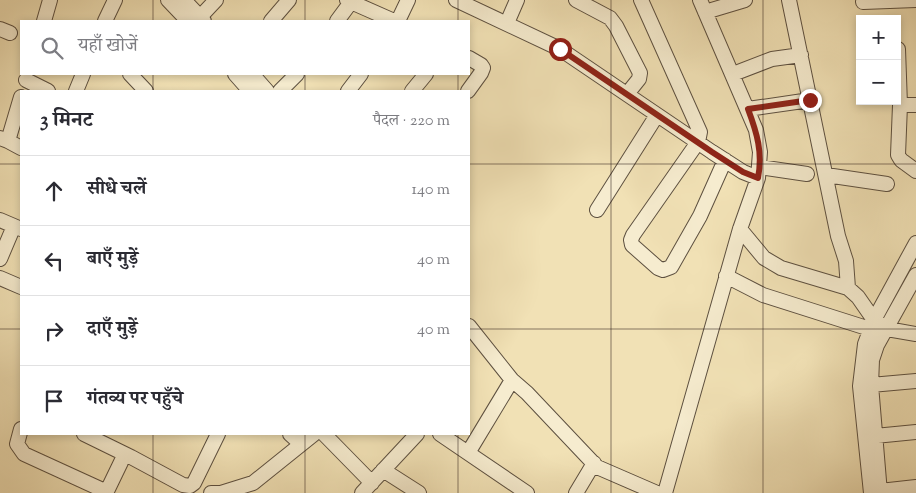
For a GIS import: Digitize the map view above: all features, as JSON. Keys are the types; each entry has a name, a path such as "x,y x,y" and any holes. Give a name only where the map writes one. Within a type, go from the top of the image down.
{"street":[{"path":"44,20 50,0"},
{"path":"105,20 115,0"},
{"path":"168,0 197,20"},
{"path":"184,0 197,20"},
{"path":"197,20 216,0"},
{"path":"272,20 289,0"},
{"path":"398,20 408,0"},
{"path":"456,0 560,49 725,160 759,173 807,174"},
{"path":"507,23 517,0"},
{"path":"576,0 610,18 616,26 640,73 639,79 627,94"},
{"path":"641,0 700,132 698,142 631,240 632,245 658,268 663,270 671,267 700,216 725,160"},
{"path":"665,493 726,276 759,173 759,141 748,109 703,6 745,0"},
{"path":"789,0 838,236 846,261 848,288"},
{"path":"863,2 916,0"},
{"path":"338,20 349,1 392,20"},
{"path":"733,74 772,59 802,56"},
{"path":"469,90 481,73 482,68 470,59"},
{"path":"76,90 84,75"},
{"path":"131,75 145,90"},
{"path":"236,75 249,90"},
{"path":"253,75 266,90"},
{"path":"281,90 296,75"},
{"path":"349,90 360,75"},
{"path":"413,90 425,75"},
{"path":"26,82 46,90"},
{"path":"20,100 4,140 20,148"},
{"path":"748,109 810,100"},
{"path":"901,104 916,105"},
{"path":"900,105 898,155 901,160 916,171"},
{"path":"597,210 657,115"},
{"path":"826,175 887,184"},
{"path":"0,220 18,228 0,259"},
{"path":"740,229 764,258 781,268 848,288 858,297 872,324"},
{"path":"877,492 860,386 865,344 872,324 916,243"},
{"path":"877,492 871,385 872,360 877,345 916,275"},
{"path":"726,276 763,295 887,329 916,334"},
{"path":"0,278 20,287"},
{"path":"471,336 597,466 657,493"},
{"path":"468,453 512,380"},
{"path":"871,385 916,381"},
{"path":"875,436 916,432"},
{"path":"20,433 17,444 24,454 102,491 108,490 122,460 125,457 131,456"},
{"path":"86,435 131,456 183,486 190,486 194,483 218,435"},
{"path":"291,435 301,444"},
{"path":"211,493 221,493 254,483 313,435"},
{"path":"325,435 367,488 416,435"},
{"path":"441,435 527,493"},
{"path":"576,493 594,463"},
{"path":"383,470 419,493"},
{"path":"877,492 916,487"}],"route":[{"path":"560,49 712,152 743,172 758,178 760,167 759,141 748,109 810,100"}]}
